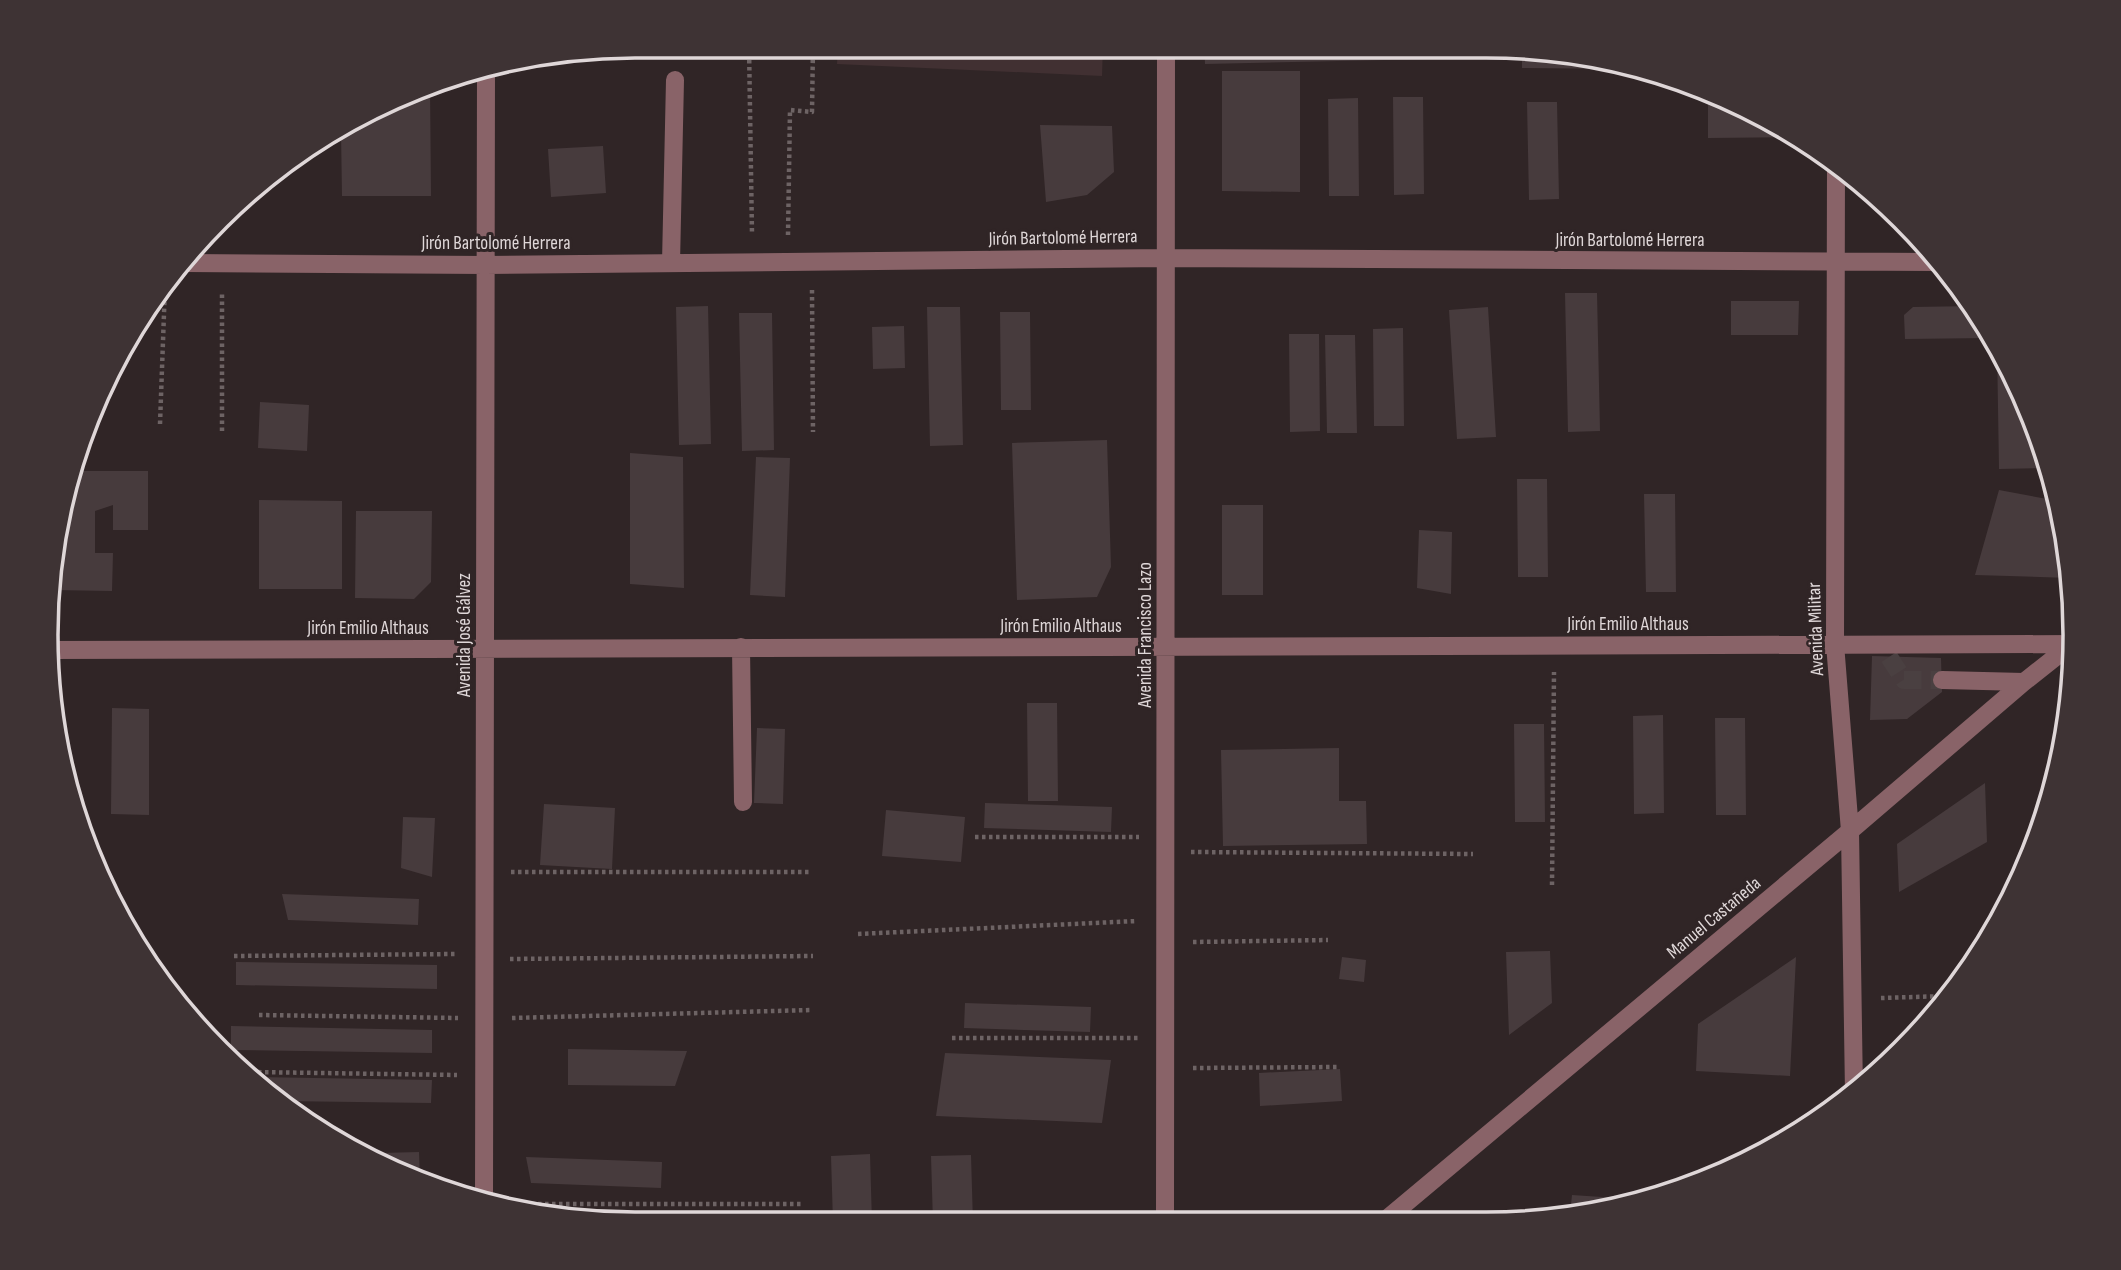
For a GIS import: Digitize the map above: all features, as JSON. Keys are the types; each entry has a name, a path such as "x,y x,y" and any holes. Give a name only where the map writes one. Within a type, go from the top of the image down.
{"street":[{"name":"Avenida Francisco Lazo","path":"1165,1212 1166,58"},
{"name":"Avenida José Gálvez","path":"484,1192 485,77"},
{"path":"671,263 675,80"},
{"name":"Avenida Militar","path":"1836,176 1835,644 1850,831 1853,1080"},
{"name":"Jirón Bartolomé Herrera","path":"194,263 486,265 1166,258 1926,262"},
{"name":"Jirón Emilio Althaus","path":"58,650 1835,644 1884,650 2063,644"},
{"path":"741,648 743,802"},
{"name":"Manuel Castañeda","path":"1395,1212 2063,652"},
{"path":"1942,680 2024,682"}],"path":[{"path":"749,58 752,262"},
{"path":"788,262 790,110 812,111 813,58"},
{"path":"811,261 813,432"},
{"path":"222,263 222,431"},
{"path":"160,424 164,301"},
{"path":"1552,885 1554,645"},
{"path":"975,837 1474,854"},
{"path":"485,872 811,872"},
{"path":"858,934 1165,919"},
{"path":"1165,942 1328,940"},
{"path":"234,956 813,956"},
{"path":"1852,999 1936,996"},
{"path":"259,1015 485,1018 811,1010"},
{"path":"951,1038 1166,1038"},
{"path":"1165,1068 1339,1068"},
{"path":"258,1072 485,1075"},
{"path":"541,1204 804,1204"}],"shaded area":[{"path":"837,58 1103,58 1102,76 837,64"}],"building":[{"path":"1205,58 1478,58 1205,64"},
{"path":"1522,59 1597,69 1522,68"},
{"path":"1222,71 1300,71 1300,192 1222,191"},
{"path":"430,96 431,196 342,196 341,138 380,117"},
{"path":"1393,97 1423,97 1424,194 1394,195"},
{"path":"1358,98 1359,196 1329,196 1328,99"},
{"path":"1527,102 1557,102 1559,199 1529,200"},
{"path":"1708,102 1779,137 1708,138"},
{"path":"1040,125 1112,126 1114,172 1087,195 1046,202"},
{"path":"603,146 606,193 551,197 548,149"},
{"path":"1565,293 1597,293 1600,431 1568,432"},
{"path":"1731,301 1799,301 1798,335 1731,335"},
{"path":"708,306 711,444 679,445 676,307"},
{"path":"1960,306 1981,338 1905,339 1904,315 1913,307"},
{"path":"927,307 960,307 963,445 930,446"},
{"path":"1488,307 1496,437 1457,439 1449,310"},
{"path":"1000,312 1030,312 1031,410 1001,410"},
{"path":"739,313 772,313 774,450 742,451"},
{"path":"904,326 905,368 873,369 872,327"},
{"path":"1403,328 1404,426 1374,426 1373,329"},
{"path":"1289,334 1319,334 1320,431 1290,432"},
{"path":"1325,335 1355,335 1357,433 1327,433"},
{"path":"1997,367 2019,414 2039,468 1999,469"},
{"path":"260,402 309,405 307,451 258,448"},
{"path":"1107,440 1111,567 1097,597 1017,600 1012,443"},
{"path":"630,453 683,457 684,588 630,584"},
{"path":"756,457 790,458 785,597 750,595"},
{"path":"81,471 148,471 148,530 113,530 113,505 95,511 95,553 113,553 112,591 60,590 69,522"},
{"path":"1517,479 1547,479 1548,577 1518,577"},
{"path":"1999,490 2047,499 2060,578 1975,575"},
{"path":"1644,494 1675,494 1676,592 1646,592"},
{"path":"259,500 342,501 342,589 259,589"},
{"path":"1222,505 1263,505 1263,595 1222,595"},
{"path":"356,511 432,511 431,582 414,599 355,598"},
{"path":"1419,530 1452,532 1451,594 1417,588"},
{"path":"1872,656 1941,658 1942,692 1907,719 1870,720"},
{"path":"1027,703 1057,703 1058,801 1028,801"},
{"path":"112,708 149,709 149,815 111,814"},
{"path":"1663,715 1664,813 1634,814 1633,716"},
{"path":"1715,718 1745,718 1746,815 1716,815"},
{"path":"1514,724 1544,724 1545,822 1515,822"},
{"path":"757,728 785,729 783,804 754,803"},
{"path":"1339,748 1339,801 1366,801 1367,844 1223,846 1221,750"},
{"path":"1985,783 1987,842 1899,892 1897,844"},
{"path":"985,803 1112,807 1111,832 984,828"},
{"path":"544,804 615,808 612,869 540,865"},
{"path":"886,810 965,817 961,862 882,856"},
{"path":"403,817 435,818 432,877 401,868"},
{"path":"282,894 419,899 418,925 288,920"},
{"path":"1550,951 1552,1003 1509,1035 1506,952"},
{"path":"1342,957 1366,960 1364,982 1339,979"},
{"path":"1796,957 1790,1076 1696,1071 1698,1024"},
{"path":"236,962 437,965 437,989 236,985"},
{"path":"965,1003 1091,1007 1090,1032 964,1028"},
{"path":"231,1026 432,1030 432,1053 234,1050 231,1047"},
{"path":"568,1049 687,1051 675,1086 568,1085"},
{"path":"945,1053 1111,1060 1102,1123 936,1116"},
{"path":"1340,1069 1342,1101 1260,1106 1259,1073"},
{"path":"264,1077 432,1080 431,1103 295,1101"},
{"path":"419,1152 420,1170 414,1168 380,1153"},
{"path":"870,1154 872,1212 833,1212 831,1156"},
{"path":"971,1155 973,1212 933,1212 931,1156"},
{"path":"526,1157 662,1162 661,1188 531,1183"},
{"path":"1572,1195 1614,1198 1599,1201 1571,1205"}],"tunnel":[{"path":"1889,657 1904,680 1942,680"}]}
